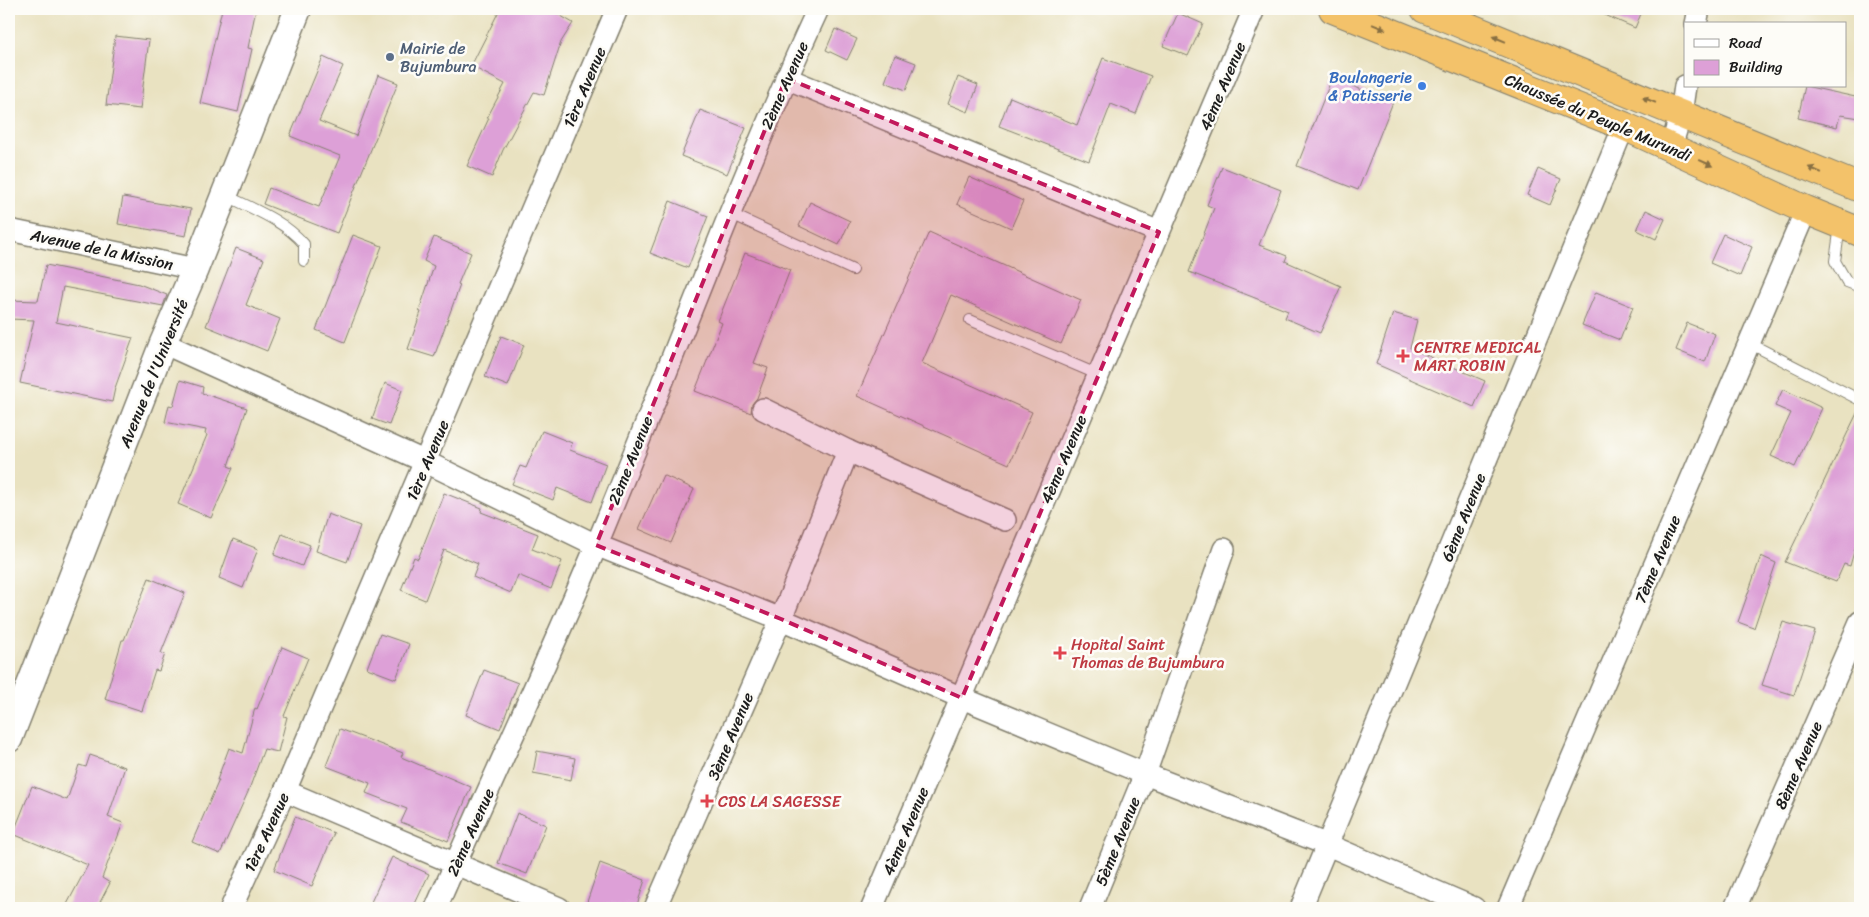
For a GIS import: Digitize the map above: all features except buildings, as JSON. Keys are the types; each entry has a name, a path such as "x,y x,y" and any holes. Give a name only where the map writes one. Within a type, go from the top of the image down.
{"highway":[{"name":"Chaussée du Peuple Murundi","path":"1333,9 1624,126 1806,210 1850,228"},
{"name":"Chaussée du Peuple Murundi","path":"1425,9 1860,188"}],"street":[{"name":"Avenue de l'Université","path":"9,738 163,343 195,268 298,9"},
{"name":"1ère Avenue","path":"231,908 285,791 617,9"},
{"name":"2ème Avenue","path":"436,908 596,545 729,213 786,78 818,9"},
{"name":"4ème Avenue","path":"872,908 1254,9"},
{"path":"1696,22 1699,9"},
{"path":"786,78 1159,232"},
{"path":"1670,147 1681,114 1685,88"},
{"name":"6ème Avenue","path":"1301,908 1624,126"},
{"name":"7ème Avenue","path":"1508,908 1806,210"},
{"name":"Avenue de la Mission","path":"9,230 195,268"},
{"path":"163,343 426,462 596,545 781,618 962,698 1145,774 1328,845 1474,908"},
{"path":"763,409 848,451 1005,520"},
{"name":"3ème Avenue","path":"656,908 781,618 848,451"},
{"name":"5ème Avenue","path":"1090,908 1145,774 1224,549"},
{"name":"8ème Avenue","path":"1735,908 1860,622"},
{"path":"285,791 559,908"}],"lane":[{"path":"224,195 285,226 295,234 304,244 304,261"},
{"path":"729,213 853,270"},
{"path":"1850,228 1836,261 1846,282 1860,287"},
{"path":"970,320 1099,375"},
{"path":"1749,343 1860,400"}],"highlighted area":[{"path":"786,78 1159,232 962,698 781,619 596,545"}],"place":[{"name":"Mairie de Bujumbura","path":"390,57"},
{"name":"Boulangerie & Patisserie","path":"1422,86"},
{"name":"CENTRE MEDICAL MART ROBIN","path":"1403,356"},
{"name":"Hopital Saint Thomas de Bujumbura","path":"1060,653"},
{"name":"CDS LA SAGESSE","path":"707,801"}]}
